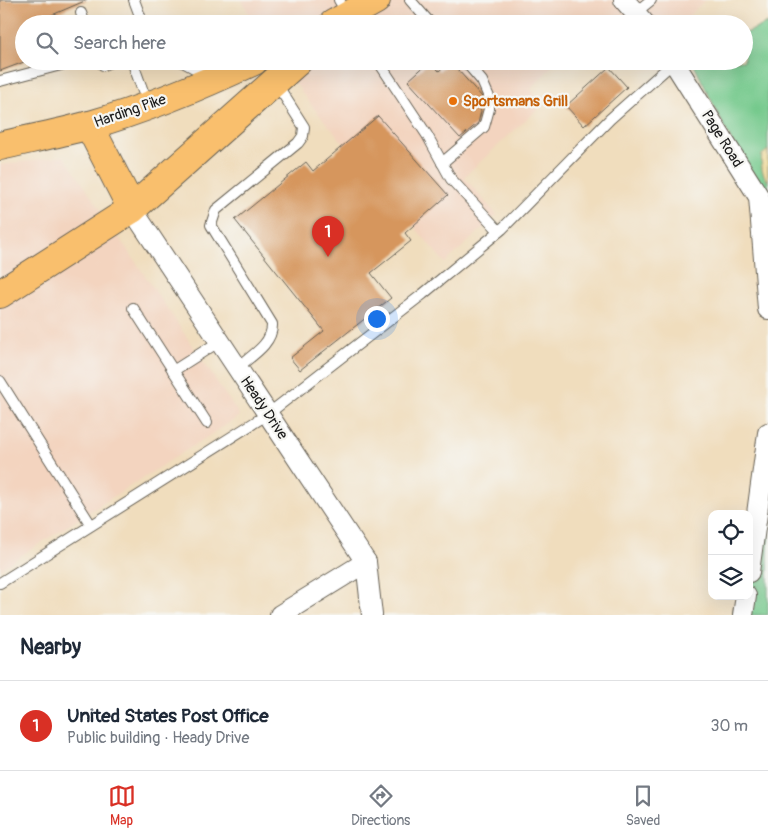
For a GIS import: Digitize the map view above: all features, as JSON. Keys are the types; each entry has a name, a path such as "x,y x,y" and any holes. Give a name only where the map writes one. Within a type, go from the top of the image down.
{"main road":[{"path":"348,15 376,0"},
{"name":"Harding Pike","path":"0,146 89,125 148,106 216,80 236,70"},
{"path":"0,294 132,209 288,70"},
{"path":"89,125 132,209"}],"street":[{"name":"Page Road","path":"680,70 759,197 768,309"},
{"name":"Heady Drive","path":"132,209 366,562 372,615"},
{"path":"751,555 768,433"},
{"path":"280,615 366,562"},
{"path":"744,615 746,600"}],"lane":[{"path":"134,0 140,15"},
{"path":"410,0 423,15"},
{"path":"635,12 651,0"},
{"path":"0,81 42,70"},
{"path":"135,70 148,106"},
{"path":"198,70 216,80"},
{"path":"384,70 427,135 451,180 499,232"},
{"path":"442,163 484,127 489,109 489,97 482,81 473,70"},
{"path":"0,583 268,414 499,232 610,119 664,70"},
{"path":"237,368 268,340 272,331 272,324 211,226 216,210 298,143 303,136 304,127 275,82"},
{"path":"133,308 207,423"},
{"path":"173,372 220,341"},
{"path":"0,382 91,525"}],"shaded area":[{"path":"242,0 705,0 690,15 250,15"},
{"path":"286,70 549,70 531,89 542,105 464,177 497,215 445,263 312,106"},
{"path":"64,156 240,416 0,569 0,165"}],"green space":[{"path":"768,23 768,309 759,197 696,70 753,70 753,30"},
{"path":"768,433 768,615 743,615 748,600 753,600 753,543"}],"sand":[{"path":"768,150 768,181 763,172 761,162 762,155"}],"building":[{"path":"0,0 87,0 52,15 15,15 15,65 0,71"},
{"name":"Sportsmans Grill","path":"420,70 458,70 482,97 478,106 481,111 478,123 460,138 408,81"},
{"path":"606,70 612,70 627,87 584,126 566,106"},
{"path":"378,116 448,195 405,233 411,241 371,273 391,298 300,370 290,358 324,331 235,220 306,162 313,171"}],"place":[{"name":"Sportsmans Grill","path":"453,101"},
{"name":"United States Post Office","path":"328,257"}]}
